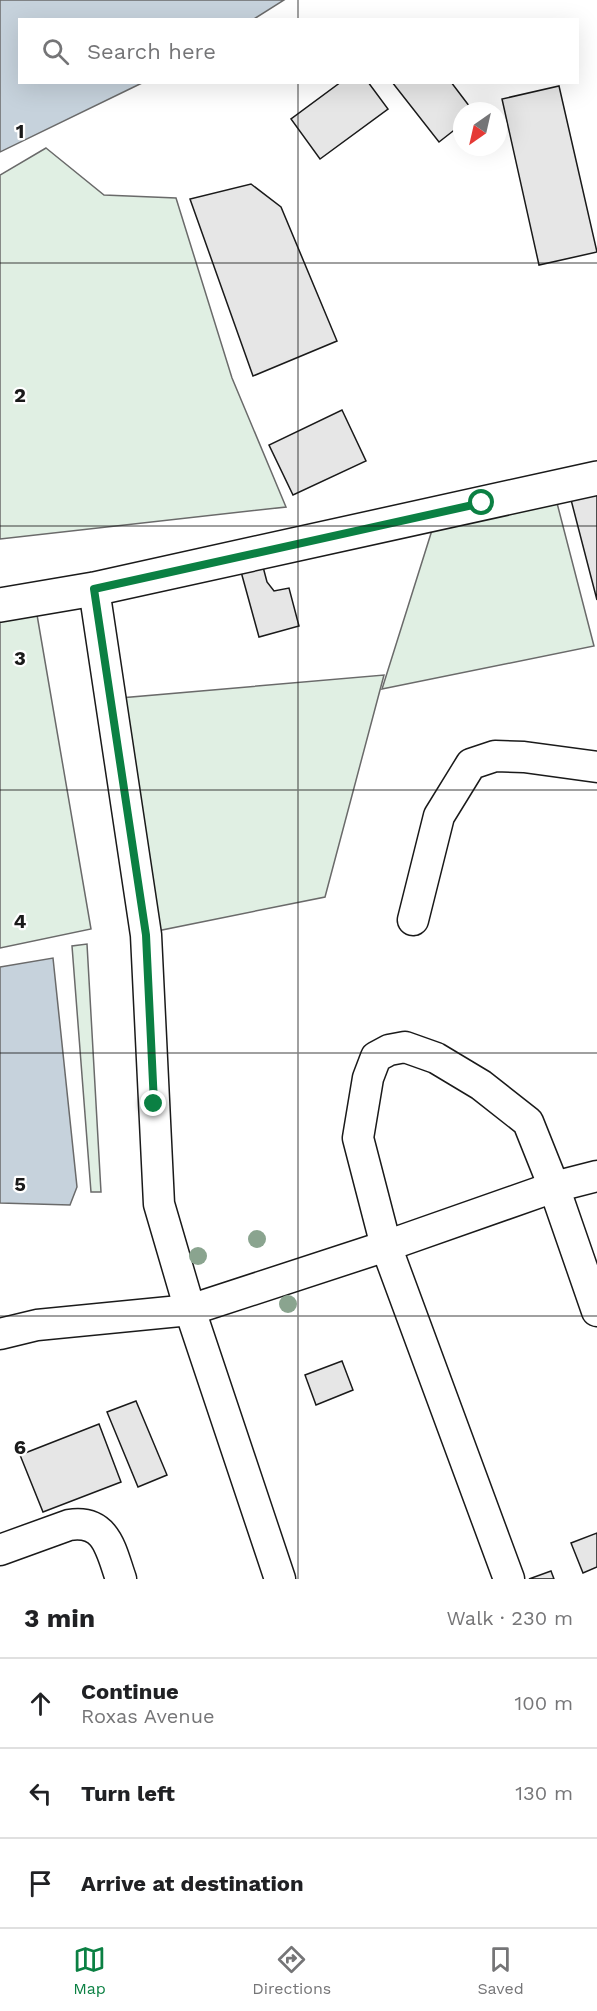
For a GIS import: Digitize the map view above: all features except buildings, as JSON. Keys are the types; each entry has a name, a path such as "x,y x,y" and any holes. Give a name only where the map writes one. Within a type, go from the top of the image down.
{"main road":[{"path":"0,605 94,589 597,478"}],"street":[{"path":"94,589 146,935 159,1204 190,1310 280,1579"},
{"path":"413,920 439,816 471,764 495,756 524,756 597,767"},
{"path":"509,1579 386,1246 358,1138 368,1078 376,1057 389,1050 405,1047 436,1058 482,1086 528,1122 554,1187 597,1311"},
{"path":"0,1334 37,1325 190,1310 386,1246 554,1187 597,1176"},
{"path":"0,1550 69,1525 81,1523 92,1526 102,1533 122,1579"}],"green space":[{"path":"46,148 104,195 176,198 232,378 286,507 0,539 0,175"},
{"path":"557,503 594,646 382,689 433,527"},
{"path":"36,609 91,929 0,948 0,617"},
{"path":"384,675 325,897 147,933 120,698"},
{"path":"87,944 101,1192 91,1192 72,946"}],"shaded area":[{"path":"0,0 284,0 256,18 18,18 18,84 140,84 0,152"},
{"path":"53,958 77,1187 70,1205 0,1203 0,967"}],"route":[{"path":"154,1104 146,935 94,589 482,503"}]}
